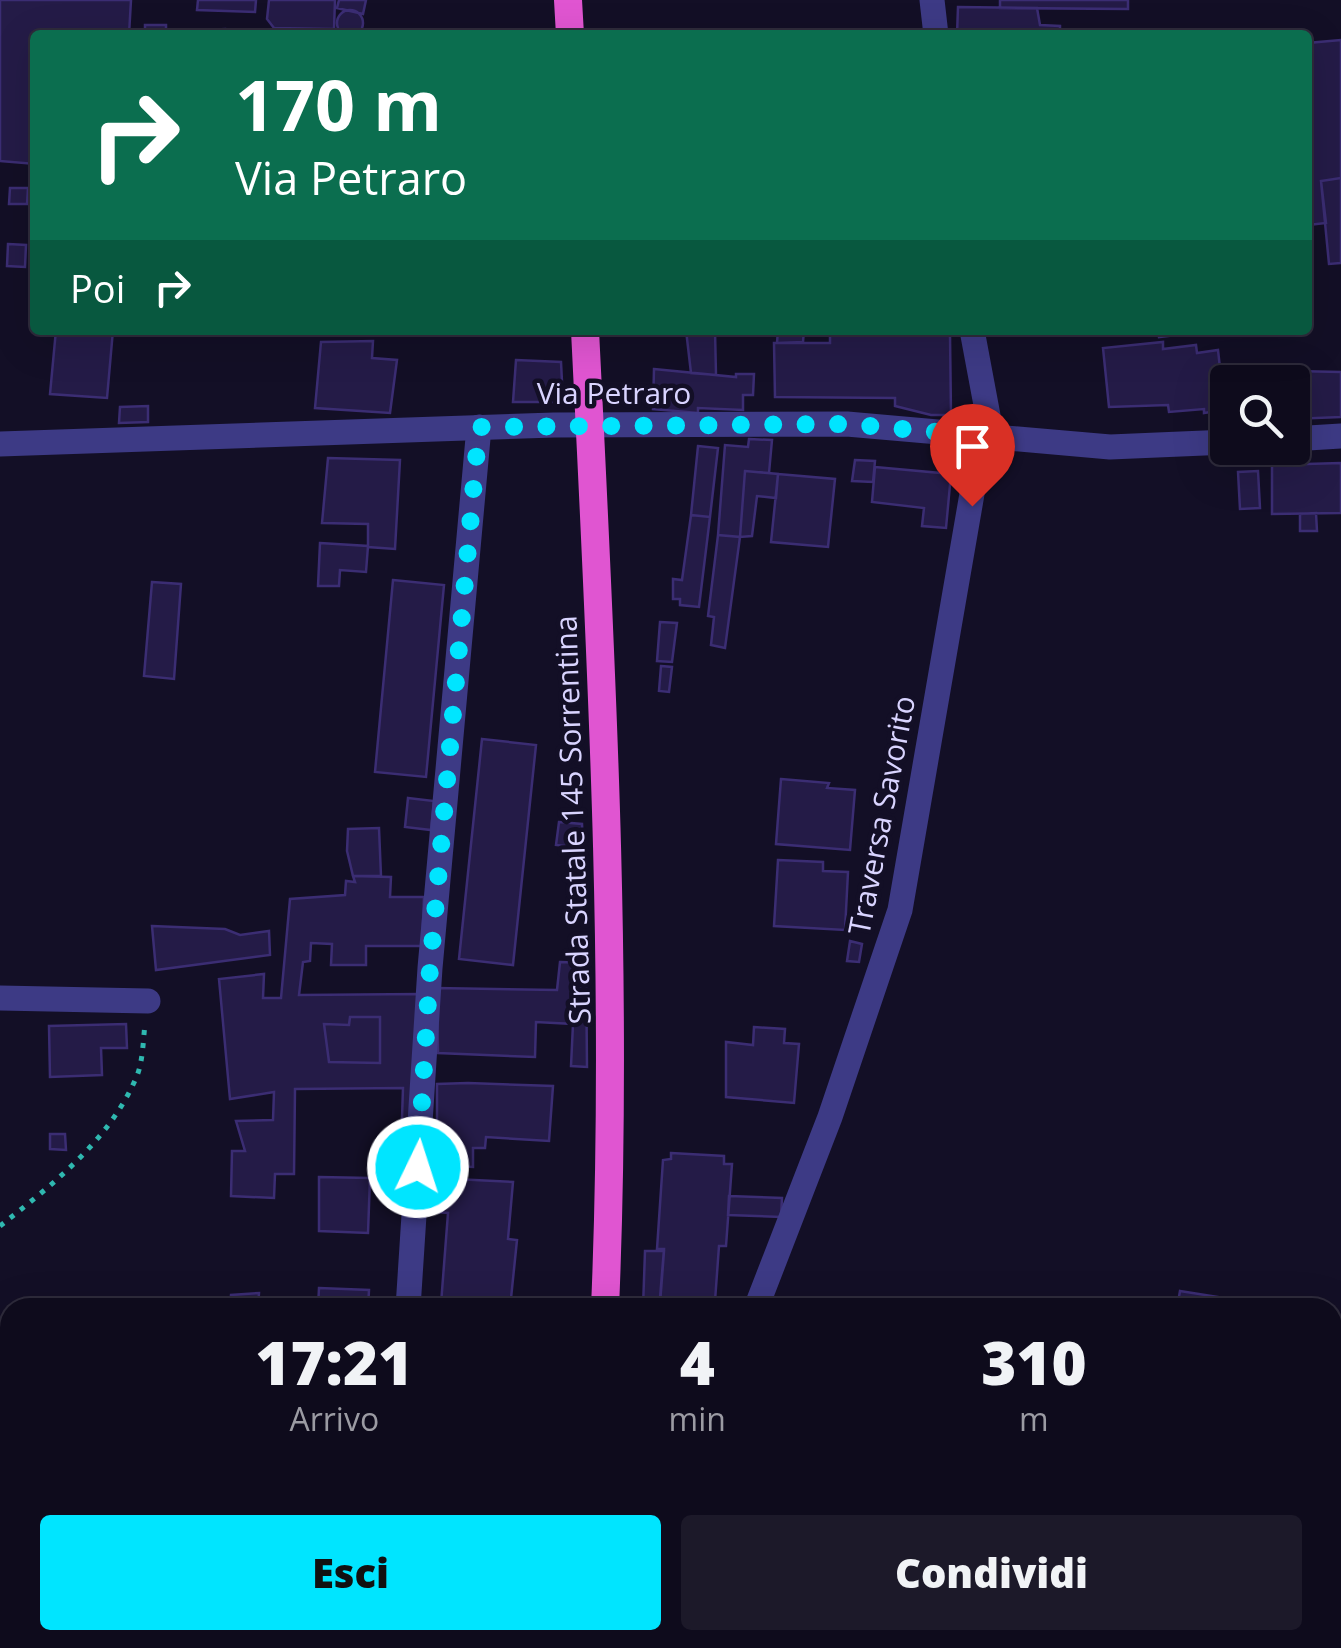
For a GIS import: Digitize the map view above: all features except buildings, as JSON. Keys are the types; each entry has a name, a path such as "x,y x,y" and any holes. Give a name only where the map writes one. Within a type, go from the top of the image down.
{"highway":[{"path":"568,0 570,30"},
{"name":"Strada Statale 145 Sorrentina","path":"585,335 610,847 611,1147 605,1298"}],"street":[{"path":"932,0 935,30"},
{"name":"Traversa Savorito","path":"760,1298 830,1117 900,910 987,436 973,335"},
{"name":"Via Petraro","path":"0,444 479,427 848,424 1110,448 1210,443"},
{"path":"409,1298 430,968 479,427"},
{"path":"1310,438 1341,436"},
{"path":"0,998 148,1002"}],"path":[{"path":"0,1226 49,1188 111,1124 138,1075 148,1002"}],"route":[{"path":"418,1167 430,968 479,427 848,424 982,436 972,506"}]}
